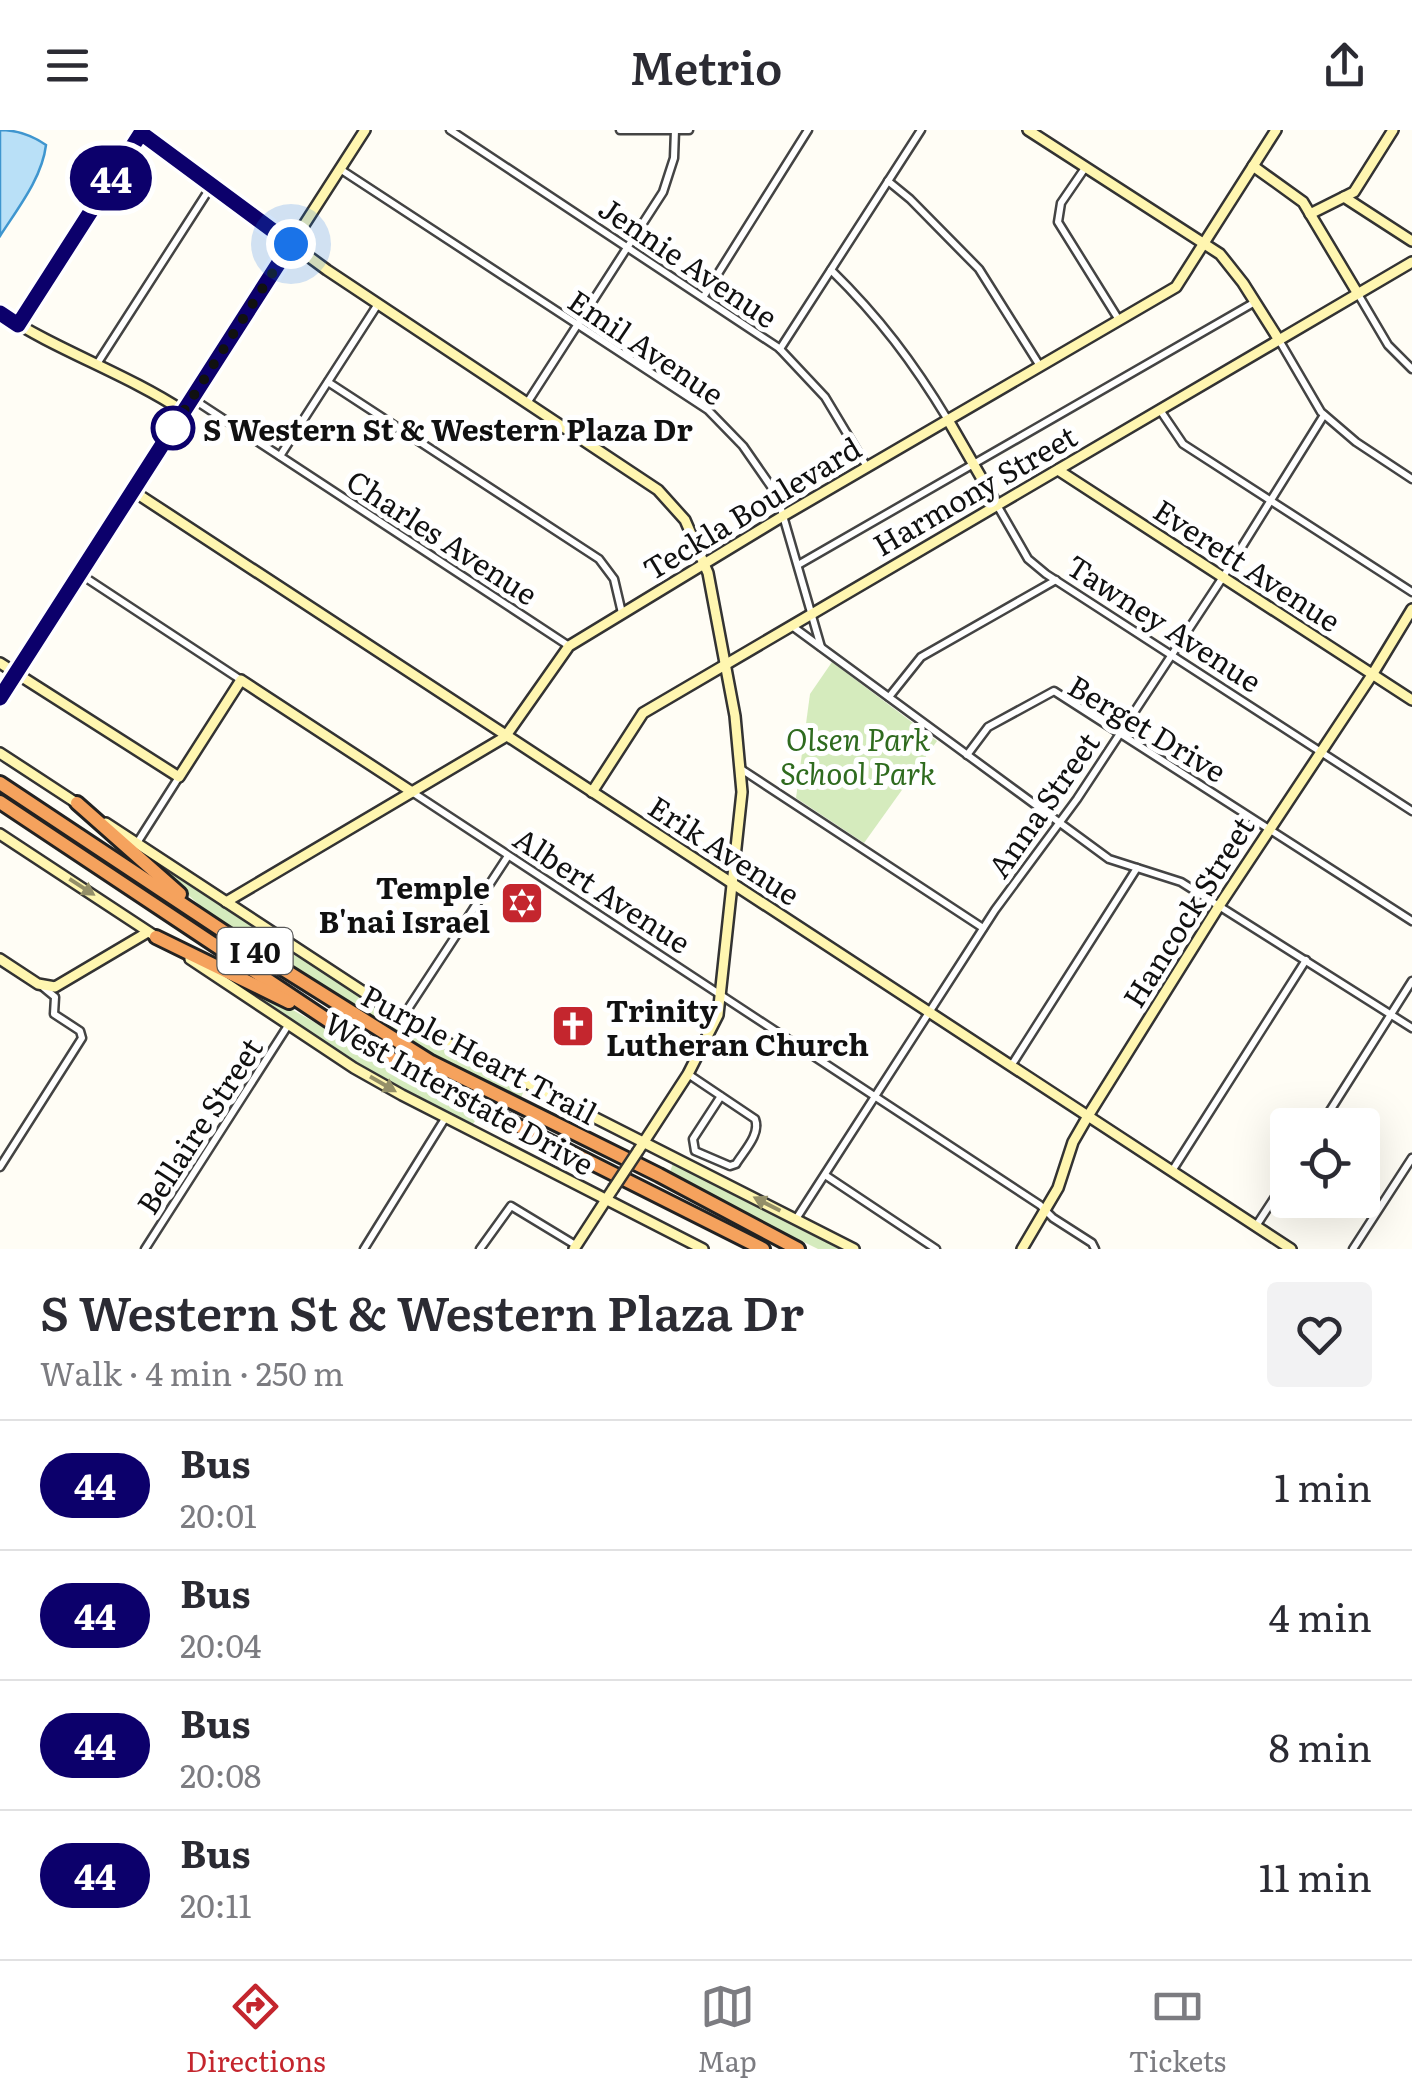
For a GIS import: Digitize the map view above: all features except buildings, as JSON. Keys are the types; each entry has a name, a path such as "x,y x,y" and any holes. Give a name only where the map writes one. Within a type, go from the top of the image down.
{"highway":[{"name":"Purple Heart Trail","path":"0,783 431,1062 798,1249"},
{"name":"Purple Heart Trail","path":"0,802 332,1023 471,1104 763,1249"},
{"path":"77,803 232,936"},
{"path":"152,935 332,1023"},
{"path":"739,1219 812,1249"}],"main road":[{"path":"0,698 364,130"},
{"path":"1028,130 1220,254 1279,340"},
{"name":"Teckla Boulevard","path":"226,902 506,736 569,646 1176,287 1276,130"},
{"path":"1310,214 1354,192 1393,130"},
{"path":"18,325 140,131 291,244 658,490 685,520 706,565 735,716 742,792 718,1015 688,1074 575,1247"},
{"path":"1253,166 1303,202 1358,294"},
{"path":"1344,197 1412,241"},
{"name":"Harmony Street","path":"592,792 643,714 1412,262"},
{"path":"0,313 137,382 184,411"},
{"name":"Tawney Avenue","path":"948,420 997,505"},
{"name":"Everett Avenue","path":"1058,470 1412,700"},
{"name":"Erik Avenue","path":"133,491 1291,1249"},
{"name":"Hancock Street","path":"1022,1249 1058,1188 1073,1142 1088,1116 1412,610"},
{"path":"0,663 179,777 241,680"},
{"name":"Albert Avenue","path":"241,680 412,792"},
{"path":"3,755 226,902"},
{"name":"West Interstate Drive","path":"0,834 354,1068 688,1246 703,1249"},
{"name":"West Interstate Drive","path":"226,902 420,1028 641,1146 854,1249"},
{"path":"0,959 38,984 55,987 152,935"}],"street":[{"name":"Jennie Avenue","path":"450,130 780,349 825,396 867,467"},
{"path":"620,130 689,130"},
{"path":"528,403 668,182 676,130"},
{"path":"704,296 808,130"},
{"path":"780,349 921,130"},
{"path":"1085,168 1060,203 1058,222 1119,320"},
{"name":"Emil Avenue","path":"340,169 708,410 743,446 777,495 821,647"},
{"path":"888,181 979,269 1040,366"},
{"path":"97,364 212,185"},
{"path":"831,270 875,313 916,366 948,420"},
{"path":"1358,294 1388,345 1412,369"},
{"path":"798,565 1255,302"},
{"path":"280,456 378,304"},
{"path":"1279,340 1324,415 1356,442 1412,479"},
{"path":"328,382 599,559 614,578 622,613"},
{"name":"Charles Avenue","path":"192,398 569,646"},
{"path":"1160,410 1183,444 1412,592"},
{"name":"Anna Street","path":"796,1219 983,928 1059,824 1224,576 1324,415"},
{"name":"Tawney Avenue","path":"997,505 1028,559 1056,580 1412,811"},
{"name":"Albert Avenue","path":"80,574 241,680"},
{"path":"889,697 921,658 1056,580"},
{"path":"792,626 1109,859 1182,882 1412,1028"},
{"name":"Berget Drive","path":"966,755 988,727 1054,691 1412,921"},
{"path":"740,768 983,928"},
{"path":"137,843 179,777"},
{"name":"Albert Avenue","path":"412,792 1045,1210 1095,1249"},
{"path":"402,1018 508,856"},
{"path":"1012,1066 1137,868"},
{"path":"1172,1171 1306,960"},
{"path":"55,1000 71,979"},
{"path":"1331,1108 1412,982"},
{"path":"0,1167 82,1038 80,1032 54,1014 52,993 38,984"},
{"name":"Bellaire Street","path":"145,1249 289,1024"},
{"path":"688,1074 721,1096 755,1119 758,1125 736,1164 730,1166 695,1151 692,1142 721,1096"},
{"path":"364,1249 446,1118"},
{"path":"1354,1249 1412,1158"},
{"path":"824,1175 936,1249"},
{"path":"1256,1226 1270,1205"},
{"path":"480,1249 511,1206 575,1247"}],"green space":[{"name":"Olsen Park School Park","path":"832,662 937,741 864,843 796,798 810,694"},
{"path":"127,841 397,1018 525,1087 521,1098 396,1036 204,909"},
{"path":"218,969 479,1115 471,1127 400,1090 216,972"},
{"path":"673,1163 845,1249 818,1249 669,1175"}],"water":[{"path":"0,130 24,134 46,145 34,181 0,236"}],"bus line":[{"name":"44","path":"0,313 18,325 141,133 291,244 0,698"}],"place":[{"name":"S Western St & Western Plaza Dr","path":"173,428"},
{"name":"Temple B'nai Israel","path":"522,903"},
{"name":"Trinity Lutheran Church","path":"573,1026"}],"route":[{"path":"173,428 169,434 291,244"}]}
